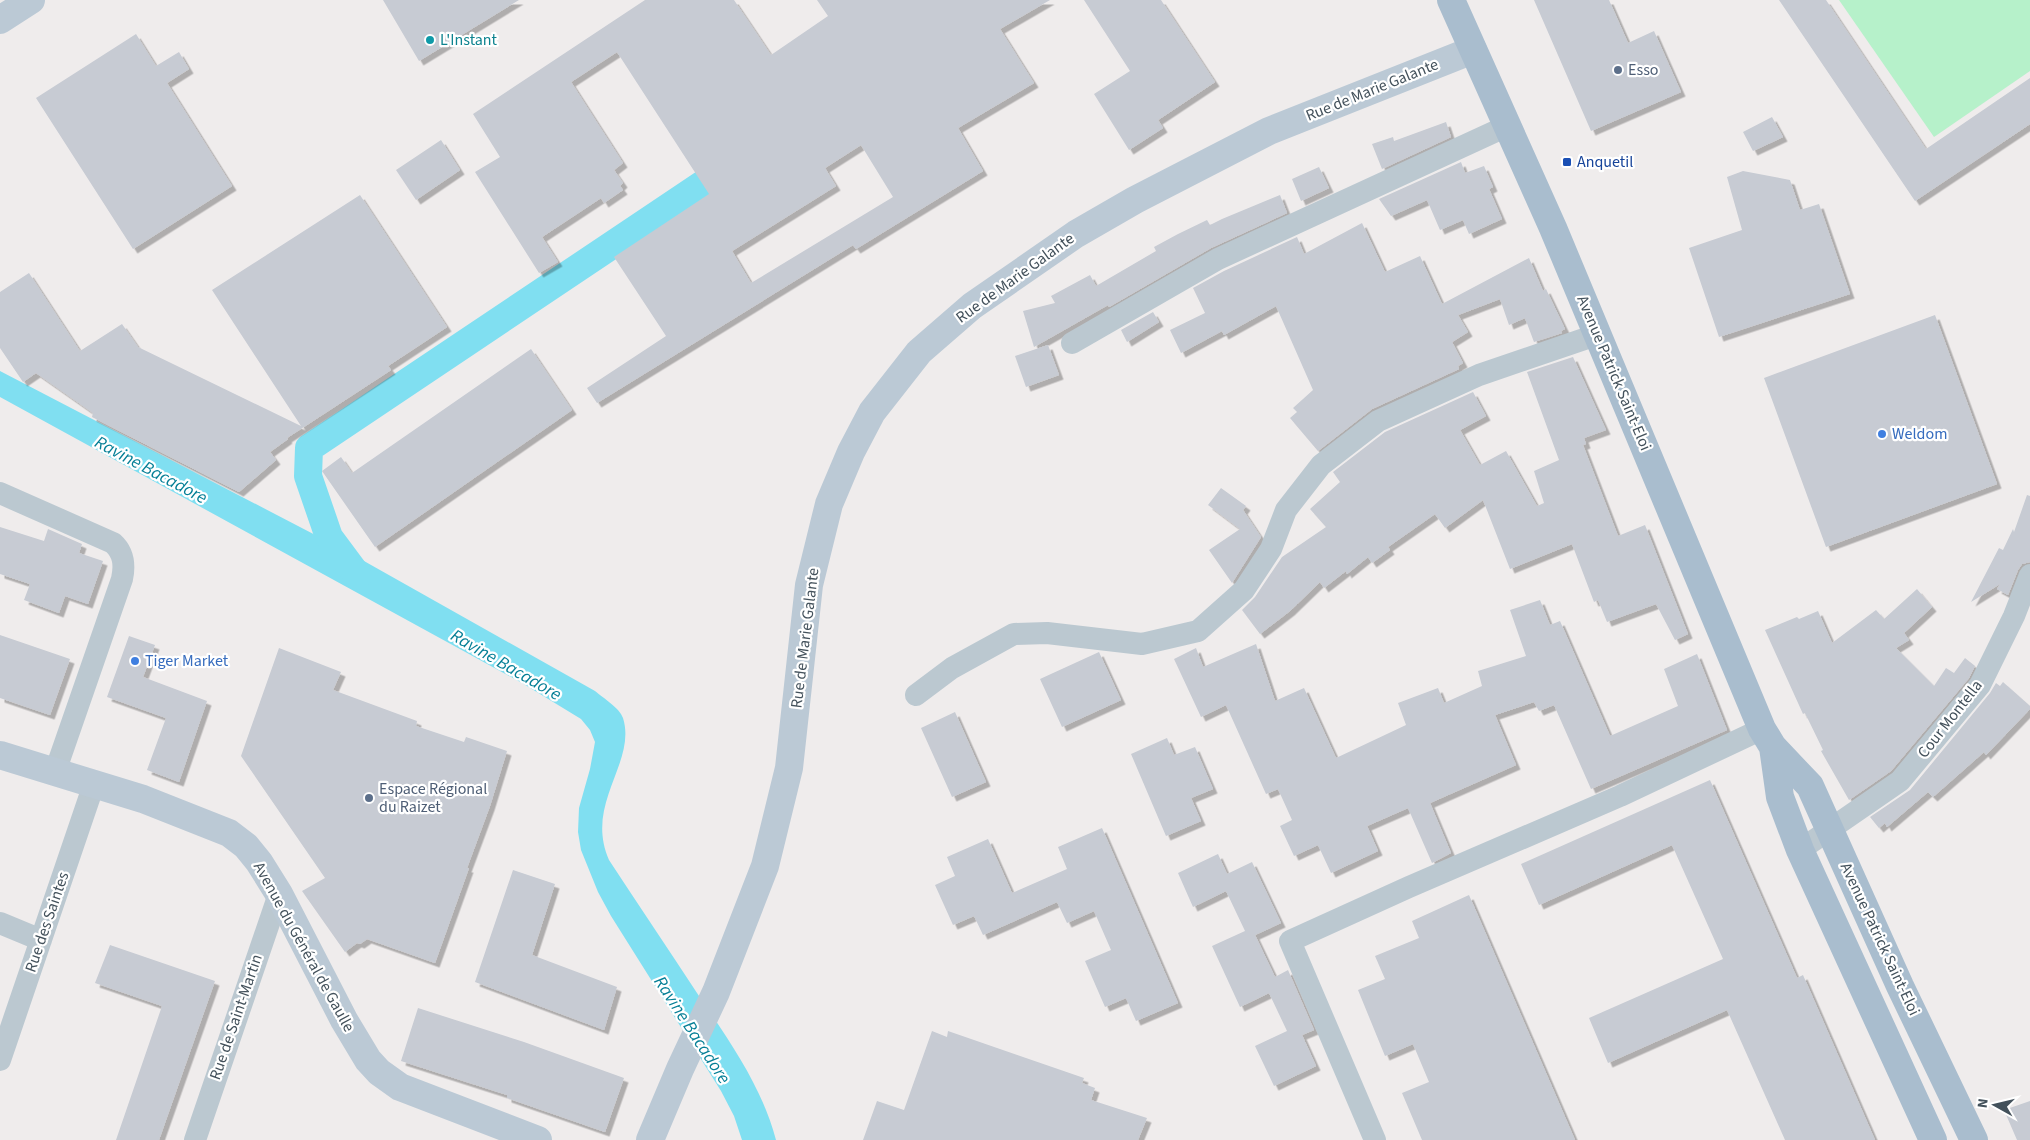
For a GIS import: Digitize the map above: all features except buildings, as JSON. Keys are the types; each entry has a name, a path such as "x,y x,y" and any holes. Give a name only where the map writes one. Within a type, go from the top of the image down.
{"main road":[{"name":"Avenue Patrick Saint-Eloi","path":"1451,0 1553,228 1596,335 1768,738 1780,797 1800,850 1933,1140"},
{"name":"Avenue Patrick Saint-Eloi","path":"1768,738 1810,786 1900,986 1974,1140"}],"street":[{"path":"0,20 32,0"},
{"name":"Rue de Marie Galante","path":"650,1140 680,1069 716,992 765,866 789,768 809,585 829,504 851,452 872,412 920,352 972,306 1076,234 1135,200 1269,132 1474,50"},
{"path":"1072,343 1218,259 1507,126"},
{"path":"916,695 952,668 1014,634 1047,633 1142,644 1198,631 1244,590 1271,549 1286,510 1321,464 1378,420 1478,375 1596,335"},
{"path":"0,493 113,543 119,549 123,559 122,579 55,772"},
{"name":"Cour Montella","path":"1800,850 1900,781 1980,685 2014,616 2030,575"},
{"path":"1375,1140 1290,941 1409,887 1620,796 1768,738"},
{"name":"Avenue du Général de Gaulle","path":"0,755 143,799 229,833 246,846 279,894 344,1020 368,1060 379,1072 400,1087 538,1140"},
{"name":"Rue des Saintes","path":"0,1058 94,784"},
{"name":"Rue de Saint-Martin","path":"194,1140 279,894"},
{"path":"0,923 42,940"}],"green space":[{"path":"1839,0 2030,0 2030,71 1934,137"}],"water":[{"name":"Ravine Bacadore","path":"0,371 348,552 595,691 615,707 623,718 625,735 623,751 606,802 603,820 603,839 609,860 743,1064 762,1101 776,1140 742,1140 734,1116 721,1091 611,916 598,892 581,850 578,832 579,808 590,769 595,742 590,730 581,719 522,683 0,397"}],"waterway":[{"path":"358,576 329,537 308,476 309,448 733,164"}],"place":[{"name":"L'Instant","path":"430,40"},
{"name":"Esso","path":"1618,70"},
{"name":"Anquetil","path":"1567,162"},
{"name":"Weldom","path":"1882,434"},
{"name":"Tiger Market","path":"135,661"},
{"name":"Espace Régional du Raizet","path":"369,798"}]}
